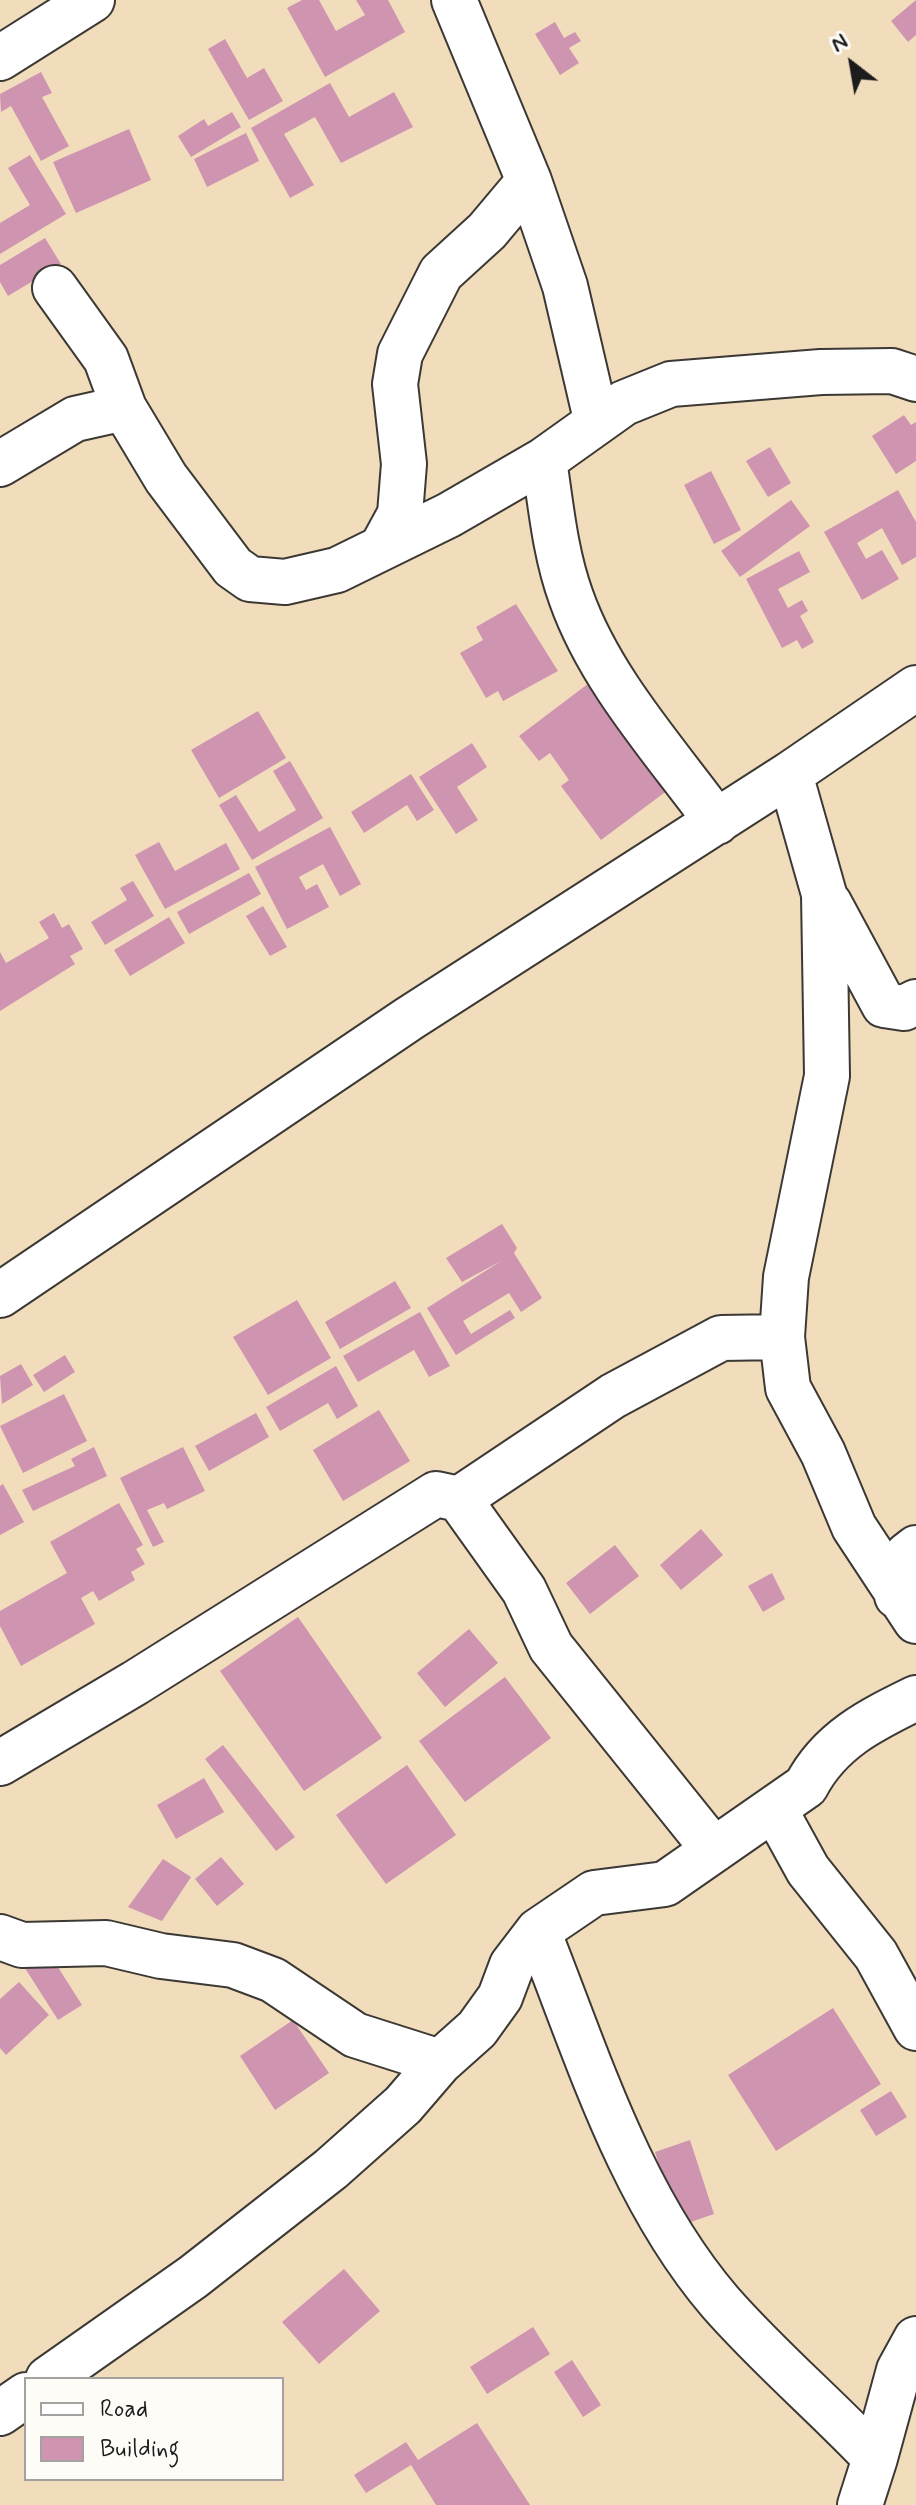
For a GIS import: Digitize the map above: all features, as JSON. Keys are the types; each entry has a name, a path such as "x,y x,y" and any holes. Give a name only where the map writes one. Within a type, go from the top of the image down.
{"street":[{"path":"0,58 92,0"},
{"path":"454,0 529,181 565,286 596,419"},
{"path":"382,547 400,514 404,464 395,384 400,354 441,273 487,231 529,181"},
{"path":"55,288 106,359 124,408 166,478 233,567 250,579 285,582 310,579 337,570 449,515 544,460 596,419 624,403 671,384 892,371 916,379"},
{"path":"0,464 75,419 124,408"},
{"path":"544,460 560,560 591,642 637,714 717,822"},
{"path":"0,1295 410,1018 717,822 916,688"},
{"path":"790,774 824,894 884,1005 904,1008 916,1002"},
{"path":"824,894 827,1076 786,1277 782,1337 788,1388 823,1453 854,1527 906,1608"},
{"path":"459,1499 613,1396 721,1338 782,1337"},
{"path":"0,1763 135,1683 436,1494 459,1499 524,1590 551,1647 714,1850"},
{"path":"906,1608 907,1555 916,1548"},
{"path":"51,2377 193,2277 331,2169 403,2105 440,2062 477,2029 500,1997 512,1965 538,1931 594,1893 665,1884 806,1786 819,1761 836,1743 916,1698"},
{"path":"775,1810 808,1870 876,1955 916,2028"},
{"path":"538,1931 617,2133 644,2187 680,2245 719,2300 875,2458"},
{"path":"0,1937 22,1945 106,1943 161,1956 233,1965 273,1980 355,2035 440,2062"},
{"path":"860,2505 899,2370 916,2339"},
{"path":"0,2413 24,2396"}],"building":[{"path":"302,0 319,0 336,31 365,15 356,0 388,0 405,32 325,77 287,8"},
{"path":"916,0 916,35 908,42 891,21"},
{"path":"555,22 564,38 575,32 581,41 569,48 579,63 560,75 535,34"},
{"path":"225,39 247,78 264,68 283,101 249,120 208,49"},
{"path":"41,72 52,93 42,97 69,146 41,161 11,106 1,112 0,94"},
{"path":"330,83 349,117 394,92 413,127 341,163 315,117 284,134 314,185 290,198 251,128"},
{"path":"232,112 241,127 191,157 178,136 204,119 208,126"},
{"path":"129,129 151,180 76,213 53,162"},
{"path":"246,133 259,161 207,187 194,159"},
{"path":"30,155 66,214 0,254 0,223 30,205 8,168"},
{"path":"45,238 61,264 8,296 0,282 0,265"},
{"path":"904,415 911,425 916,422 916,461 896,474 872,436"},
{"path":"770,447 791,483 768,497 746,461"},
{"path":"711,471 741,530 714,544 684,485"},
{"path":"898,490 916,522 916,557 902,565 882,528 857,543 866,559 882,550 899,579 862,600 824,532"},
{"path":"791,500 810,526 740,577 721,551"},
{"path":"799,551 810,572 778,589 788,608 802,600 808,611 800,616 814,642 802,649 797,640 782,648 746,579"},
{"path":"516,604 558,671 503,701 498,691 486,698 460,653 483,640 476,627"},
{"path":"597,677 676,784 601,840 561,786 569,780 550,753 539,761 519,736"},
{"path":"258,711 286,758 219,798 191,750"},
{"path":"472,743 487,767 457,787 478,820 456,834 419,777"},
{"path":"290,761 323,818 252,860 219,805 236,795 259,832 296,810 273,771"},
{"path":"411,774 434,810 417,821 407,805 364,833 351,812"},
{"path":"330,827 361,884 340,896 323,864 299,877 306,890 317,884 329,907 287,929 255,867"},
{"path":"159,842 175,871 226,843 240,869 165,909 135,855"},
{"path":"249,873 261,894 189,934 177,912"},
{"path":"133,881 154,916 105,945 91,922 127,900 120,888"},
{"path":"263,906 287,947 270,956 246,916"},
{"path":"54,913 62,928 69,924 83,949 70,956 75,964 0,1011 0,952 6,963 49,938 39,922"},
{"path":"169,917 185,943 130,976 114,950"},
{"path":"502,1224 517,1248 514,1253 542,1298 521,1312 509,1293 463,1321 471,1334 510,1310 515,1318 456,1355 427,1308 501,1261 462,1282 446,1258"},
{"path":"395,1281 411,1308 340,1349 325,1322"},
{"path":"297,1300 331,1358 268,1395 233,1337"},
{"path":"420,1312 450,1366 429,1377 414,1350 358,1382 343,1356"},
{"path":"65,1355 75,1372 44,1392 33,1375"},
{"path":"21,1364 33,1385 2,1404 0,1376"},
{"path":"336,1366 358,1406 337,1419 328,1403 280,1431 266,1407"},
{"path":"64,1394 87,1441 23,1473 0,1426"},
{"path":"379,1410 410,1461 343,1501 313,1450"},
{"path":"256,1413 269,1437 209,1471 195,1446"},
{"path":"94,1447 107,1476 33,1511 22,1490 75,1466 71,1459"},
{"path":"183,1447 205,1491 167,1509 164,1503 147,1510 164,1542 153,1547 120,1478"},
{"path":"3,1484 24,1522 0,1535 0,1486"},
{"path":"119,1503 143,1545 136,1549 145,1564 131,1572 135,1580 99,1601 93,1591 81,1598 95,1624 21,1666 0,1626 0,1611 67,1573 50,1542"},
{"path":"701,1529 723,1555 681,1590 660,1565"},
{"path":"615,1545 639,1576 590,1614 566,1583"},
{"path":"772,1573 785,1599 763,1612 748,1586"},
{"path":"298,1617 382,1738 304,1791 220,1671"},
{"path":"469,1629 498,1663 445,1707 417,1673"},
{"path":"505,1677 551,1738 465,1802 419,1741"},
{"path":"223,1745 295,1837 276,1851 205,1759"},
{"path":"407,1765 456,1835 386,1884 336,1815"},
{"path":"204,1778 224,1812 176,1839 157,1805"},
{"path":"221,1857 244,1884 217,1906 195,1879"},
{"path":"163,1859 191,1877 162,1921 128,1907"},
{"path":"47,1950 82,2005 58,2020 23,1965"},
{"path":"19,1982 49,2015 6,2055 0,2048 0,1999"},
{"path":"833,2008 881,2084 776,2151 728,2075"},
{"path":"293,2020 329,2073 275,2110 240,2056"},
{"path":"891,2091 907,2117 876,2136 860,2110"},
{"path":"690,2140 714,2214 679,2226 655,2152"},
{"path":"344,2269 380,2311 319,2364 282,2322"},
{"path":"533,2327 550,2354 487,2394 470,2367"},
{"path":"572,2360 601,2405 583,2417 554,2372"},
{"path":"477,2423 530,2505 436,2505 411,2465 366,2493 354,2475 406,2442 418,2460"}]}
